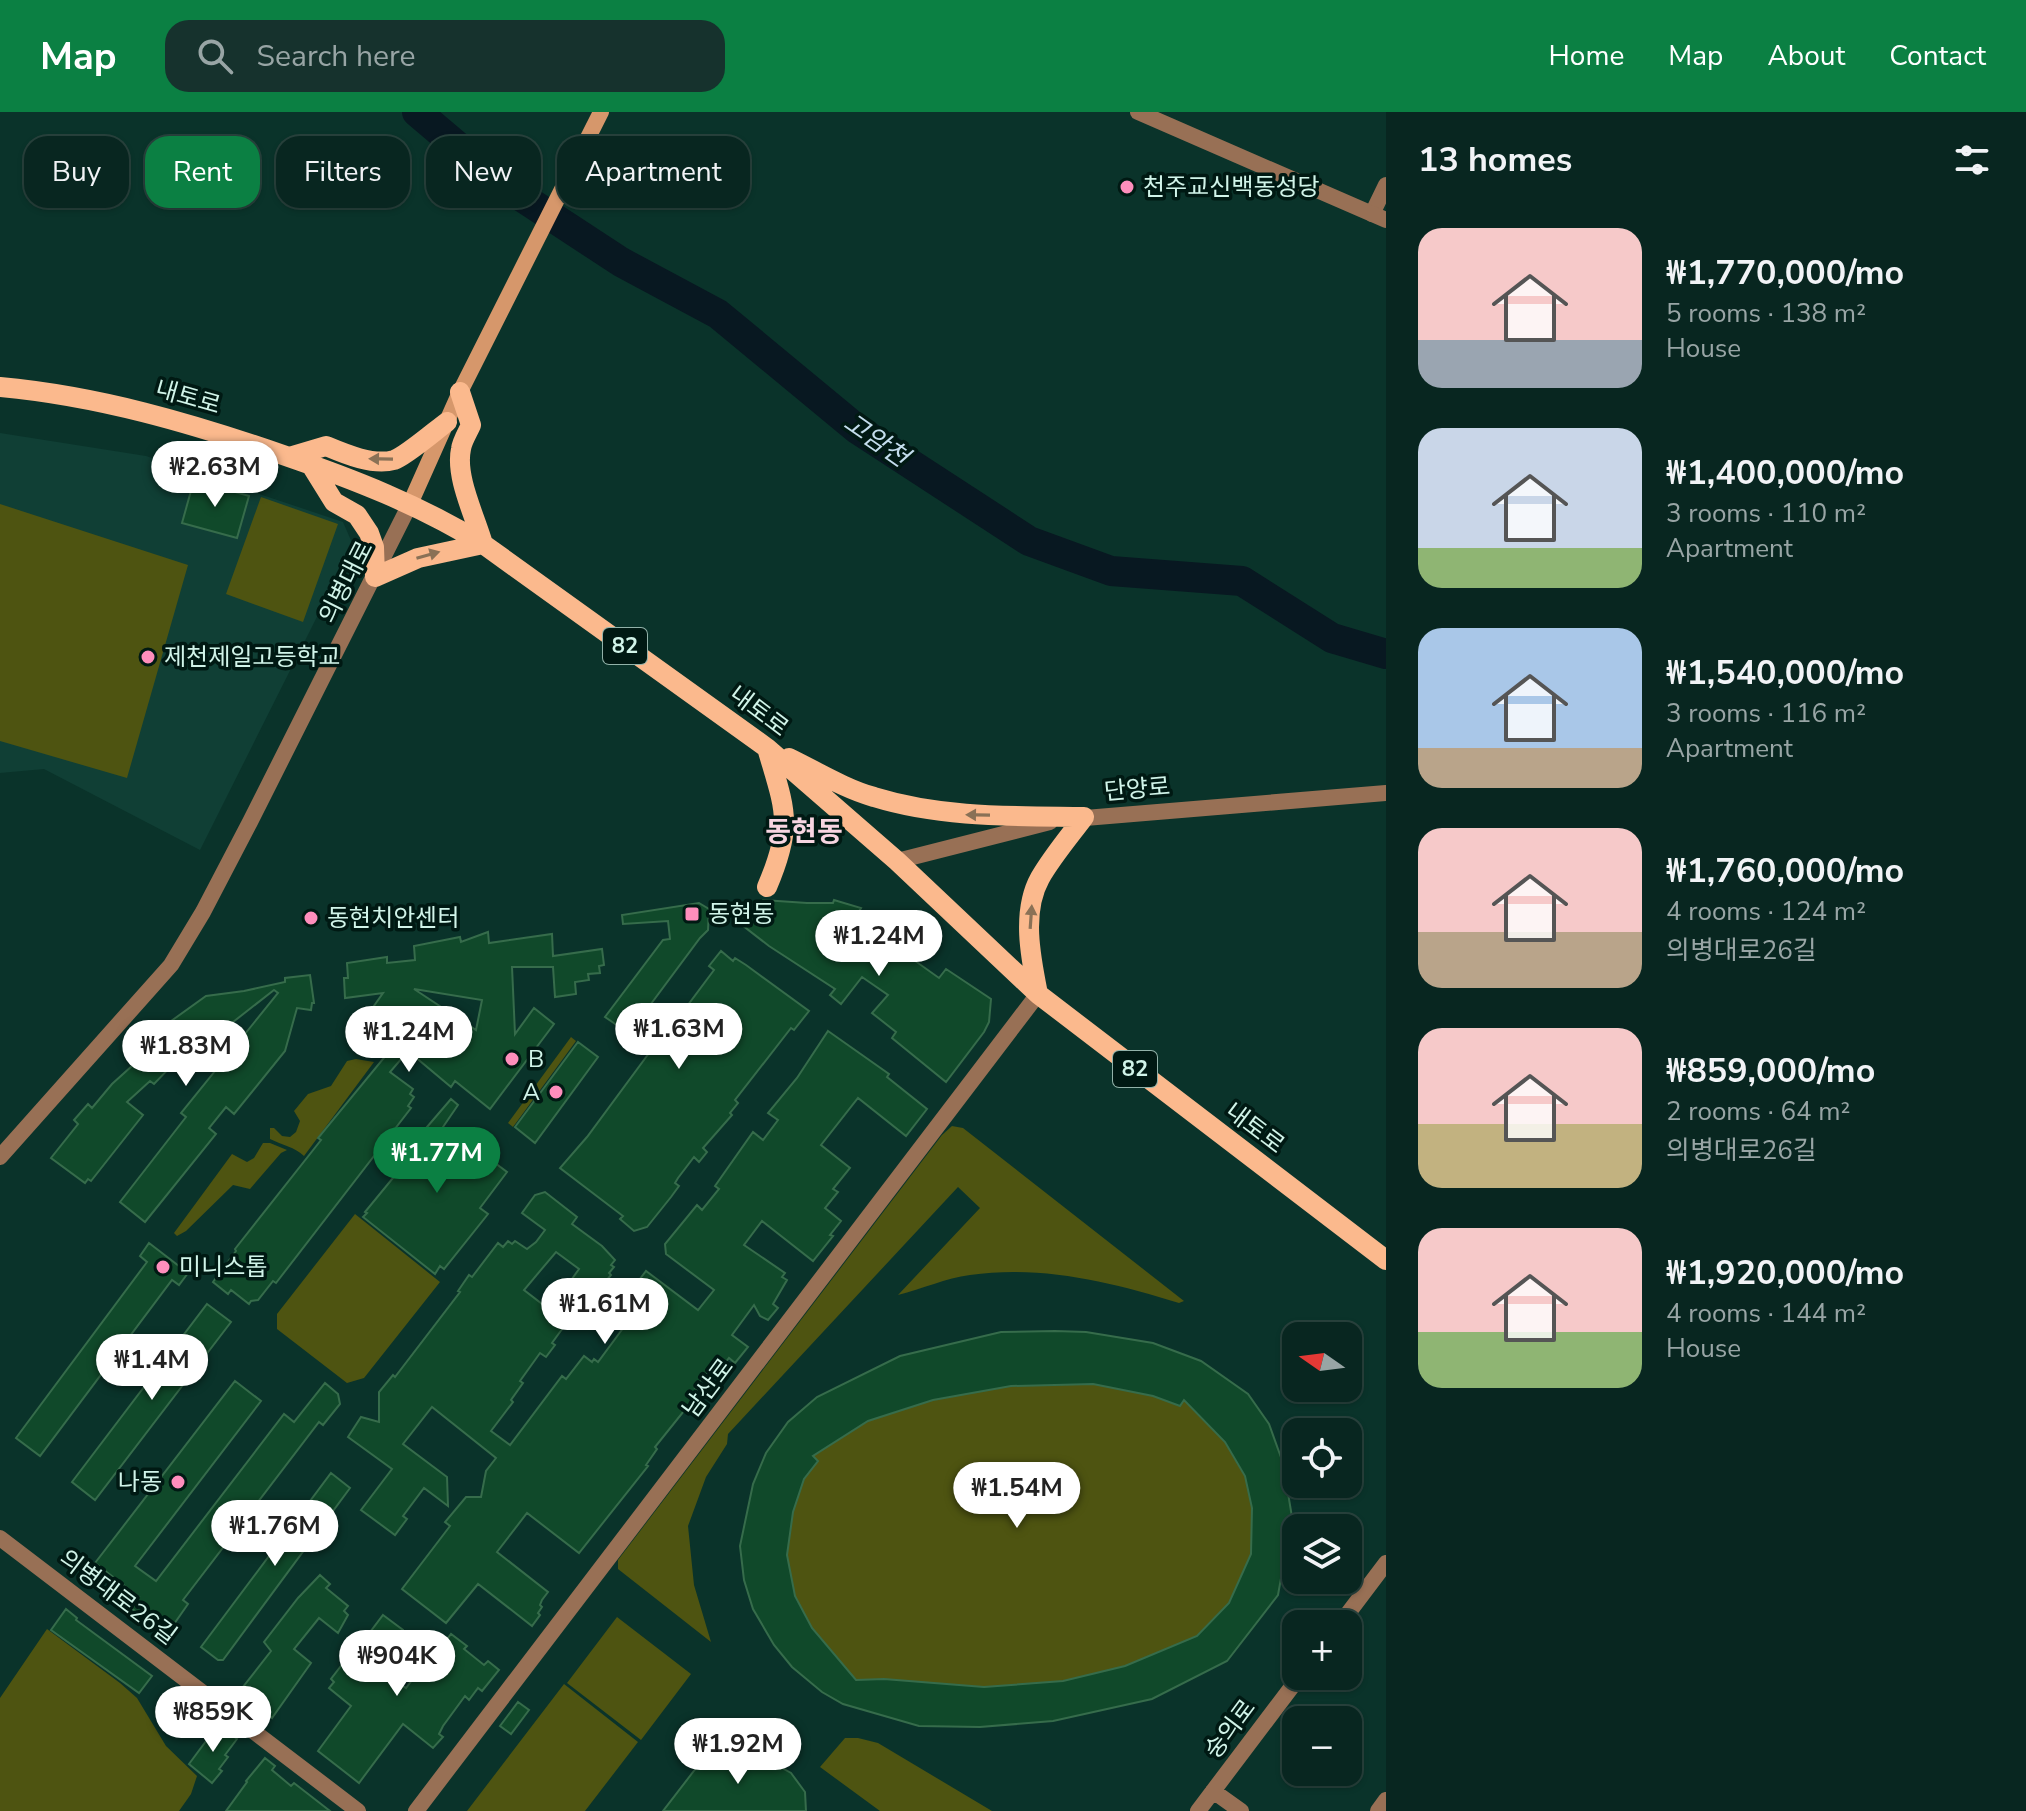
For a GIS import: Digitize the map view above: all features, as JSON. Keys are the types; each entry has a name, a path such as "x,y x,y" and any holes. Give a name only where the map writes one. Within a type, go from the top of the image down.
{"main road":[{"name":"의병대로","path":"410,504 460,392 601,112"},
{"name":"내토로","path":"0,387 91,400 214,431 311,465 445,520 767,748 897,861 1038,994 1386,1260"},
{"path":"311,465 334,502 357,515 369,533 374,547 375,577 418,558 483,544 470,501 462,488 460,449 471,425 460,392"},
{"path":"289,457 326,446 345,454 375,460 396,460 447,422"},
{"path":"767,748 871,796 923,809 958,814 1084,817"},
{"path":"767,748 785,810 781,853 767,887"},
{"path":"1038,994 1031,955 1030,919 1034,893 1040,878 1084,817"}],"street":[{"path":"1138,112 1379,217 1386,185"},
{"name":"의병대로","path":"0,1157 171,965 230,861 410,504"},
{"name":"단양로","path":"897,861 1041,823 1084,817 1386,793"},
{"name":"남산로","path":"416,1811 1038,994"},
{"name":"의병대로26길","path":"0,1538 358,1811"},
{"path":"1352,1610 1383,1574"},
{"name":"숭의로","path":"1198,1811 1289,1690"},
{"path":"1213,1791 1241,1811"},
{"path":"1378,1811 1386,1800"}],"shaded area":[{"name":"제천제일고등학교","path":"0,433 146,456 343,522 353,545 200,850 44,769 0,773"}],"green space":[{"path":"261,497 338,524 303,622 226,594"},
{"path":"0,504 188,565 127,778 0,741"},
{"path":"571,1037 576,1041 513,1127 508,1123"},
{"path":"347,1061 374,1062 304,1156 270,1139 270,1128 282,1136 290,1137 296,1132 300,1121 294,1111 308,1094 331,1086"},
{"path":"952,1126 963,1128 1184,1301 1179,1303 1076,1277 1023,1272 961,1276 898,1295 980,1208 958,1187 728,1434 727,1444 706,1477 688,1526 694,1585 711,1642 618,1569 618,1560 942,1135"},
{"path":"263,1143 287,1150 250,1189 233,1185 177,1236 174,1233 232,1154 247,1162 254,1158"},
{"path":"355,1214 440,1282 364,1378 347,1383 277,1329 277,1314"},
{"path":"1001,1332 1086,1332 1153,1343 1201,1361 1248,1394 1269,1424 1278,1595 1227,1661 1152,1699 1053,1721 980,1727 919,1726 843,1704 822,1692 792,1667 774,1645 740,1546 753,1484 766,1453 788,1422 817,1397 900,1356"},
{"path":"617,1617 691,1674 641,1740 567,1683"},
{"path":"47,1629 137,1698 166,1746 197,1776 191,1794 179,1811 0,1811 0,1698"},
{"path":"564,1684 638,1742 585,1811 467,1811"},
{"path":"845,1738 878,1743 992,1811 880,1811 820,1767"}],"building":[{"path":"194,480 249,496 237,538 182,523"},
{"path":"763,900 833,903 834,900 861,908 855,918 939,978 946,969 991,999 989,1022 984,1032 946,1082 892,1038 896,1032 872,1013 888,995 862,977 841,1004 830,995 835,989 742,925"},
{"path":"699,903 709,909 708,930 642,1016 667,1033 714,970 709,966 721,951 733,961 735,958 746,965 809,1011 794,1030 791,1028 735,1100 738,1103 730,1113 732,1115 703,1148 707,1152 699,1162 694,1157 675,1183 679,1186 647,1227 634,1231 620,1219 623,1216 560,1168 587,1137 652,1049 605,1017 663,940 670,939 668,921 623,924 622,915"},
{"path":"488,932 489,943 552,934 553,956 602,949 604,965 599,966 600,973 588,974 589,980 575,982 576,994 555,997 553,967 512,967 515,1034 534,1008 554,1024 490,1109 455,1081 451,1087 408,1051 390,1072 413,1089 410,1094 414,1097 408,1106 411,1108 276,1283 273,1281 258,1300 249,1304 231,1290 228,1294 213,1282 235,1249 321,1140 318,1138 397,1042 364,1020 383,993 345,998 347,963 387,957 387,963 415,960 414,946 460,937 461,942","holes":["414,989 482,1000 476,1030"]},
{"path":"310,975 314,1003 311,1010 297,1008 285,1051 234,1114 226,1107 209,1128 216,1134 145,1222 120,1202 186,1117 181,1113 278,993 274,990 210,1040 207,1036 180,1064 176,1061 154,1084 150,1081 127,1102 143,1115 91,1181 88,1179 85,1183 51,1158 78,1124 74,1120 88,1104 92,1108 153,1042 151,1040 160,1029 206,996 244,991 285,982 285,978"},
{"path":"828,1031 889,1074 887,1077 927,1109 906,1136 858,1098 821,1145 850,1168 833,1189 838,1192 825,1208 841,1221 830,1235 833,1236 813,1261 762,1221 744,1245 785,1273 782,1277 787,1280 773,1304 778,1308 768,1320 760,1316 754,1305 732,1335 748,1347 735,1363 729,1358 718,1372 712,1366 695,1388 700,1391 655,1447 657,1449 648,1466 579,1553 527,1513 497,1552 548,1592 540,1605 540,1615 532,1626 478,1584 446,1623 402,1589 450,1526 445,1522 466,1497 481,1497 486,1471 496,1458 432,1407 403,1444 447,1477 448,1506 424,1488 403,1516 407,1519 395,1535 361,1510 392,1469 348,1437 361,1417 379,1422 379,1392 393,1375 395,1377 460,1292 469,1275 472,1277 498,1243 503,1247 508,1241 512,1244 515,1241 527,1249 536,1242 545,1230 522,1213 535,1195 545,1192 577,1217 572,1224 615,1260 611,1265 614,1267 609,1273 611,1275 602,1286 597,1281 552,1343 555,1345 546,1357 540,1353 520,1381 523,1383 511,1400 513,1402 491,1431 510,1445 562,1376 566,1379 584,1356 598,1362 646,1297 633,1288 646,1271 698,1310 714,1290 666,1254 665,1244 697,1205 702,1210 719,1189 715,1186 753,1132 763,1140 778,1120 768,1113 797,1078","holes":["556,1252 579,1269 550,1310 524,1290"]},
{"name":"A","path":"578,1042 598,1057 535,1143 515,1127"},
{"path":"451,1099 458,1105 443,1127 462,1142 469,1133 488,1148 483,1154 507,1172 480,1208 488,1214 444,1269 440,1266 435,1274 363,1217 416,1150 413,1148 421,1134"},
{"path":"149,1243 188,1273 179,1285 172,1280 40,1456 16,1438 147,1262 140,1256"},
{"path":"207,1304 231,1322 95,1500 72,1482"},
{"path":"1055,1331 1086,1332 1153,1343 1201,1361 1248,1394 1269,1424 1282,1460 1282,1498 1289,1498 1292,1514 1282,1514 1282,1573 1278,1595 1227,1661 1152,1699 1053,1721 980,1727 919,1726 843,1704 822,1692 792,1667 774,1645 753,1609 744,1580 740,1546 753,1484 766,1453 788,1422 817,1397 900,1356 1001,1332","holes":["1093,1384 1153,1396 1180,1406 1184,1400 1225,1442 1245,1476 1252,1508 1251,1554 1229,1603 1197,1636 1125,1666 1063,1681 984,1687 884,1679 856,1680 812,1628 795,1596 787,1555 793,1512 804,1479 818,1461 813,1456 868,1421 933,1400 1011,1386"]},
{"path":"235,1381 261,1401 135,1566 156,1581 284,1414 294,1422 325,1383 338,1394 340,1404 323,1425 319,1422 183,1600 188,1604 167,1634 131,1608 139,1597 95,1563"},
{"path":"331,1473 350,1488 223,1660 218,1660 201,1647"},
{"path":"320,1575 330,1584 326,1588 348,1606 344,1611 348,1615 338,1633 319,1618 294,1649 311,1663 272,1718 242,1695 246,1690 243,1687 271,1651 264,1642"},
{"path":"66,1609 76,1620 152,1676 139,1693 51,1630"},
{"path":"383,1615 403,1630 401,1640 379,1669 406,1688 451,1634 484,1665 488,1661 499,1670 482,1691 478,1688 469,1700 465,1696 443,1726 439,1734 443,1737 433,1748 403,1724 359,1783 318,1751 351,1706 329,1688 334,1682 331,1679"},
{"path":"518,1702 529,1710 511,1734 500,1726"},
{"path":"218,1725 237,1739 225,1755 228,1757 219,1769 222,1771 212,1783 189,1764"},
{"path":"725,1740 732,1740 739,1747 738,1768 755,1758 791,1773 805,1792 806,1811 663,1811 710,1750 714,1753"},
{"path":"265,1758 275,1766 272,1770 291,1786 294,1783 330,1811 226,1811"}],"waterway":[{"name":"고암천","path":"417,112 502,184 621,262 718,314 857,429 1029,541 1111,571 1242,581 1332,638 1386,654"}],"place":[{"name":"천주교신백동성당","path":"1127,187"},
{"name":"제천제일고등학교","path":"148,657"},
{"name":"동현동","path":"692,914"},
{"name":"동현치안센터","path":"311,918"},
{"name":"B","path":"512,1059"},
{"name":"A","path":"556,1092"},
{"name":"미니스톱","path":"163,1267"},
{"name":"나동","path":"178,1482"}],"district":[{"name":"동현동","path":"804,832"}]}
